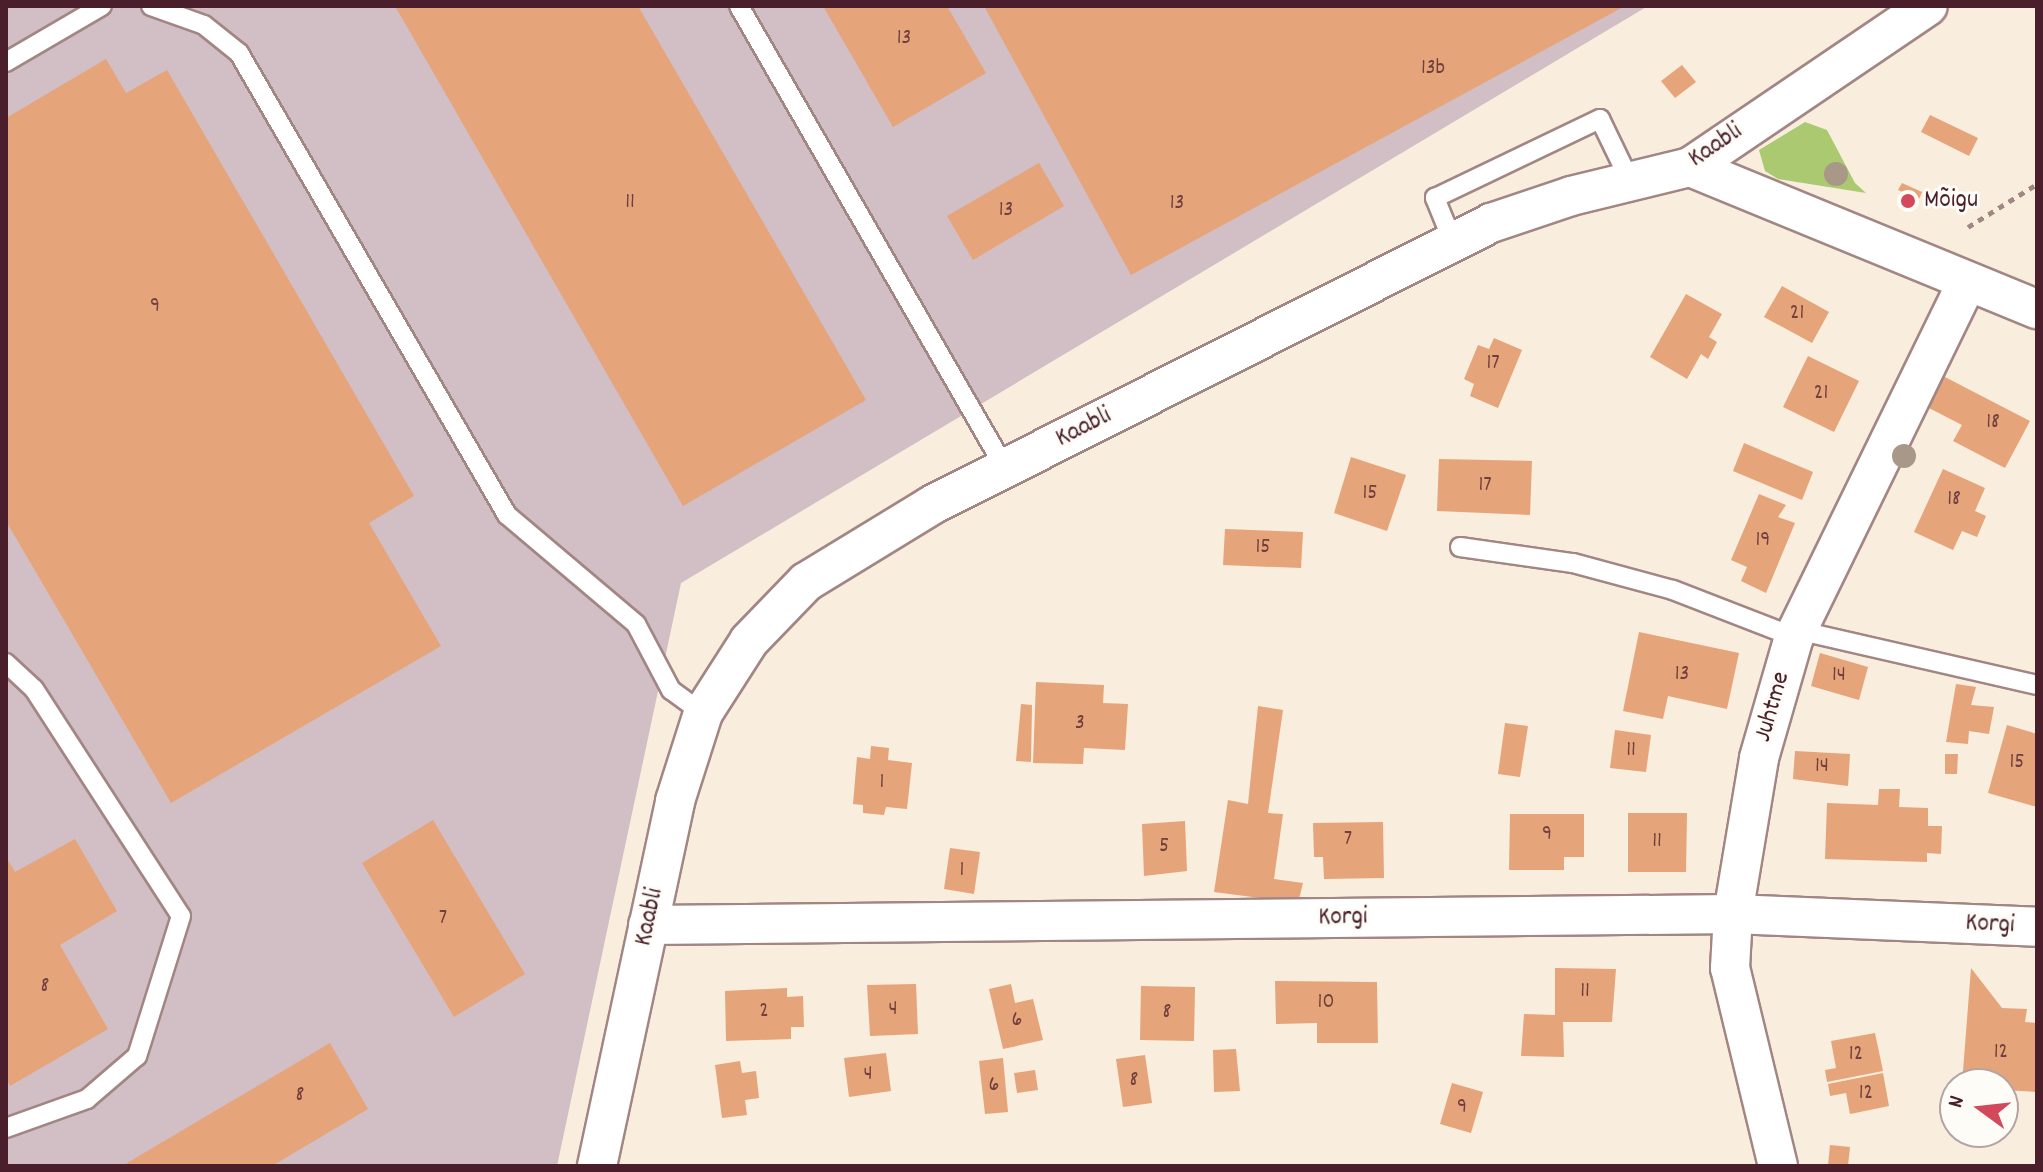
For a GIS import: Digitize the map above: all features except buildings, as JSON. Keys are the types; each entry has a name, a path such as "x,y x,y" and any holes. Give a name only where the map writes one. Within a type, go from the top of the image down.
{"street":[{"name":"Kaabli","path":"597,1166 675,801 703,713 749,641 806,582 869,539 1453,242 1571,196 1690,167 1928,6"},
{"path":"1690,167 2037,309"},
{"name":"Juhtme","path":"1778,1166 1730,968 1733,914 1759,758 1796,633 1967,282"},
{"name":"Korgi","path":"648,925 1733,914 2037,927"}],"lane":[{"path":"6,62 102,6"},
{"path":"151,6 204,25 239,53 507,515 636,624 671,690 703,713"},
{"path":"739,6 1005,468"},
{"path":"1453,242 1435,198 1600,119 1630,181"},
{"path":"1460,547 1601,571 1673,590 1796,633 2037,685"},
{"path":"6,663 34,689 181,916 137,1056 87,1099 6,1128"}],"path":[{"path":"1968,227 2037,184"}],"shaded area":[{"path":"6,6 1648,6 681,583 557,1166 6,1166"}],"green space":[{"path":"1805,122 1827,130 1855,183 1866,193 1778,179 1765,171 1759,150"}],"place":[{"name":"Mõigu","path":"1908,201"}]}
